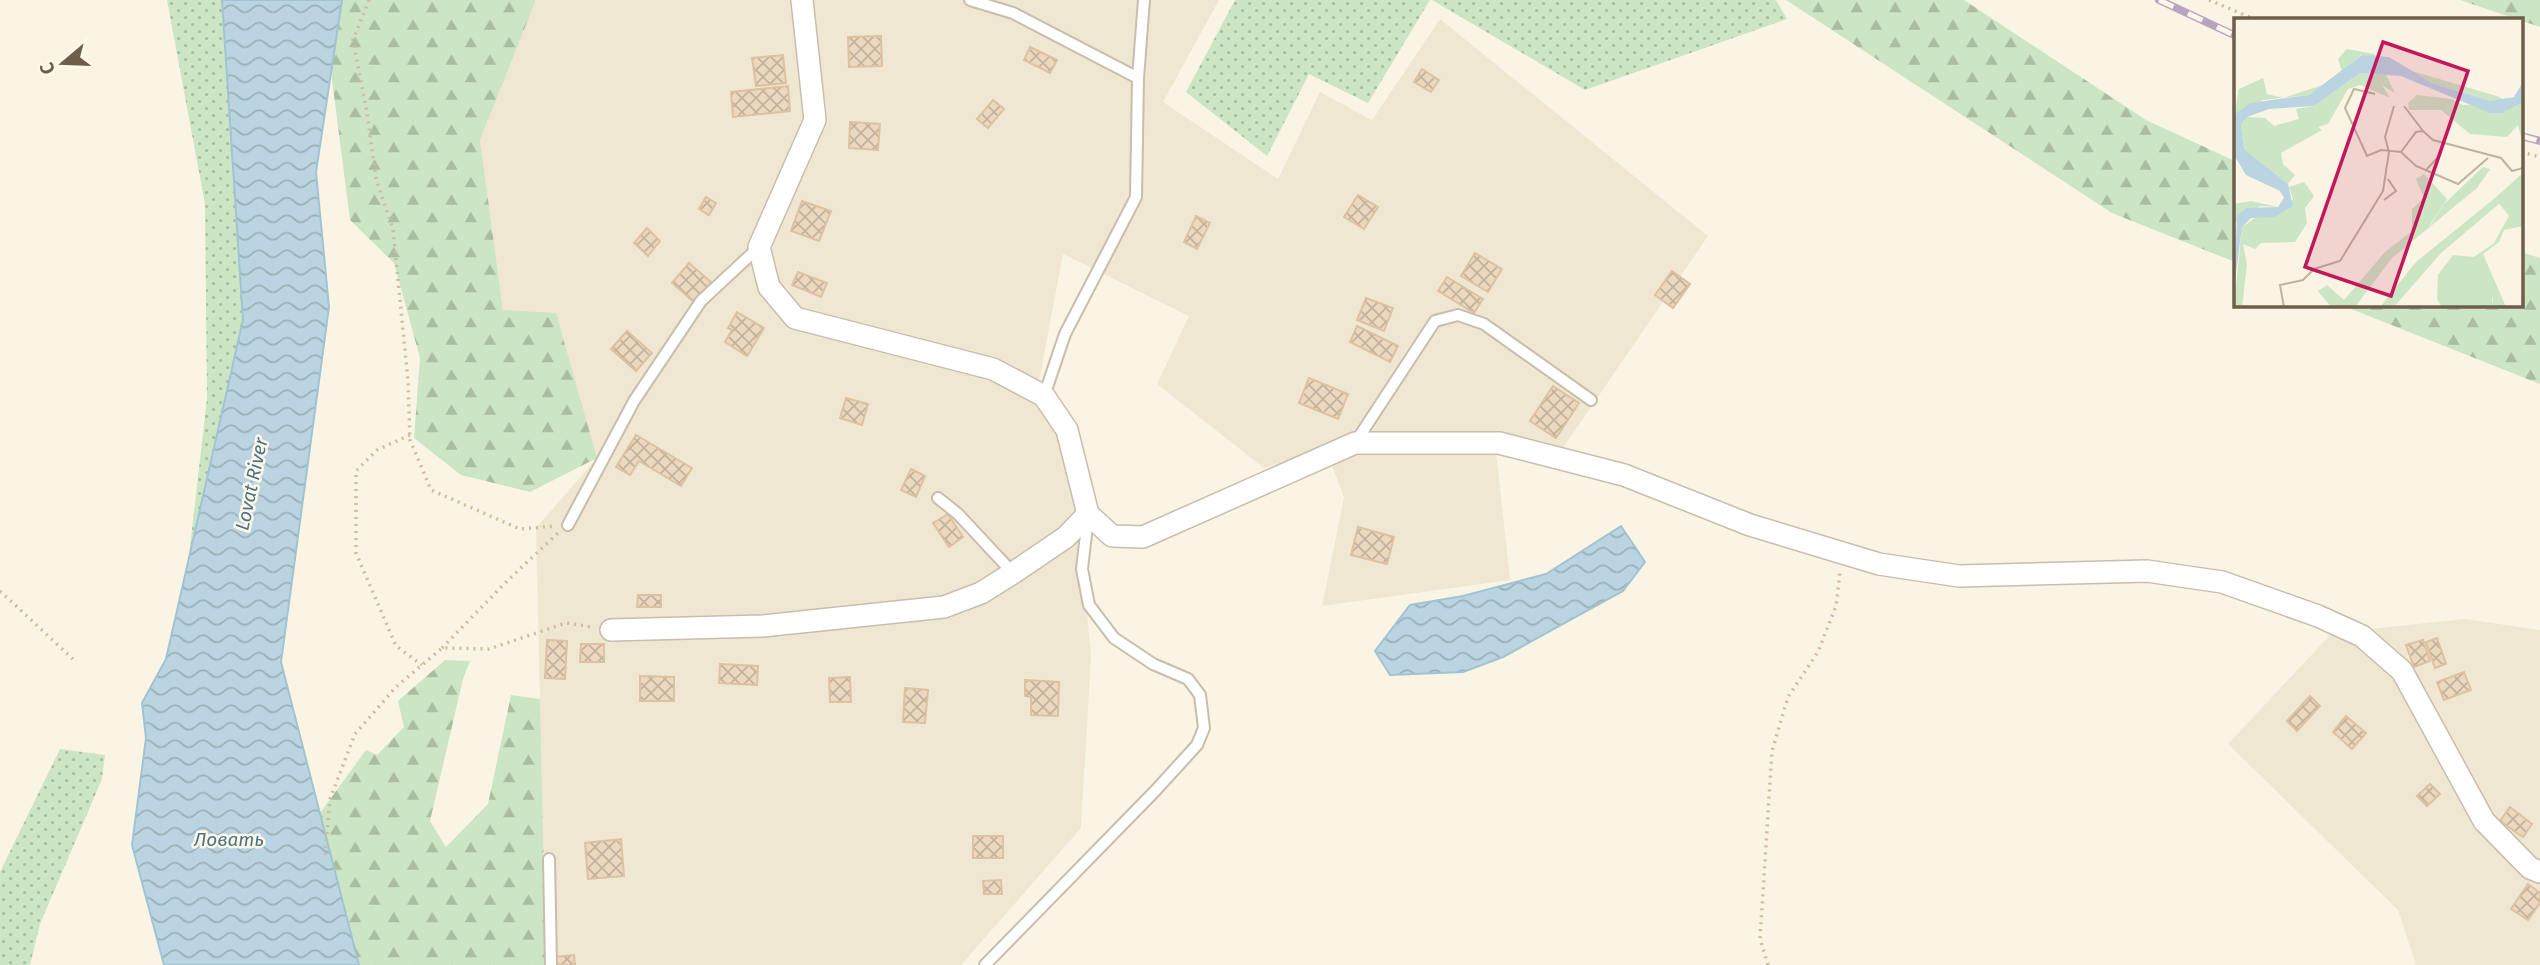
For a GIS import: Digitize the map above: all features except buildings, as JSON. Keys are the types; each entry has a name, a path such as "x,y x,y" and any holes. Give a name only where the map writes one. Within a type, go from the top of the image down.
{"street":[{"path":"806,0 815,120 759,247 769,287 795,318 993,369 1044,396 1067,430 1088,514 1112,536 1143,537 1355,443 1499,443 1624,475 1750,525 1880,564 1959,576 2147,571 2222,582 2318,616 2362,636 2402,671 2484,821 2530,868 2540,872"},
{"path":"611,630 762,626 944,607 981,593 1013,573 1066,537 1088,514"}],"lane":[{"path":"970,0 1013,13 1139,78"},
{"path":"1044,396 1065,334 1136,197 1144,0"},
{"path":"568,525 634,401 701,301 759,247"},
{"path":"1355,443 1435,321 1458,314 1484,324 1591,400"},
{"path":"938,498 958,514 1013,573"},
{"path":"985,965 1155,791 1197,745 1204,728 1200,695 1188,679 1153,664 1114,638 1090,605 1082,569 1088,514"},
{"path":"550,859 551,965"}],"path":[{"path":"369,0 353,40 376,179 393,229 410,435 431,490 520,529 568,525"},
{"path":"2210,0 2253,18"},
{"path":"2522,152 2540,157"},
{"path":"410,435 377,450 356,471 356,553 396,646 422,665"},
{"path":"325,855 330,799 355,734 396,687 442,648 505,583 568,525"},
{"path":"1768,965 1760,939 1772,751 1788,697 1818,652 1836,606 1842,553"},
{"path":"0,591 73,659"},
{"path":"442,648 489,649 566,623 611,630"}],"shaded area":[{"path":"536,0 1219,0 1163,102 1278,179 1320,92 1372,120 1440,19 1708,236 1552,464 1496,450 1510,580 1322,606 1344,497 1325,448 1264,468 1157,384 1189,316 1063,254 1039,381 1075,480 1091,657 1081,828 961,965 546,965 536,528 597,458 503,310 480,140"},
{"path":"2465,619 2540,630 2540,965 2416,965 2398,910 2228,744 2332,633"}],"green space":[{"path":"167,0 222,0 243,320 188,564 207,399 205,204"},
{"path":"342,0 536,0 480,140 503,310 556,313 597,458 530,492 461,475 414,438 420,358 394,263 350,220 331,72"},
{"path":"1235,0 1430,0 1368,103 1309,74 1267,156 1186,92"},
{"path":"1432,0 1776,0 1787,19 1585,90"},
{"path":"1786,0 1964,0 2146,120 2234,161 2234,262 2112,213"},
{"path":"2460,0 2540,0 2540,27 2522,21 2522,18 2513,18"},
{"path":"2522,252 2540,258 2540,384 2344,306 2522,306"},
{"path":"445,660 470,661 463,679 430,821 446,847 488,804 511,695 540,699 546,965 359,965 320,813 366,750 377,755 404,727 398,701"},
{"path":"60,749 105,755 102,779 40,924 30,965 0,965 0,872"}],"water":[{"name":"Ловать","path":"222,0 342,0 316,172 329,307 281,662 359,965 164,965 132,845 146,738 142,703 166,659 243,320"},
{"path":"1621,526 1645,562 1623,591 1503,657 1463,672 1390,675 1375,651 1410,605 1463,596 1546,574"}],"railway":[{"path":"2159,0 2234,35"},
{"path":"2522,136 2540,141"}],"water label":[{"name":"Lovat River","path":"251,484"}]}
